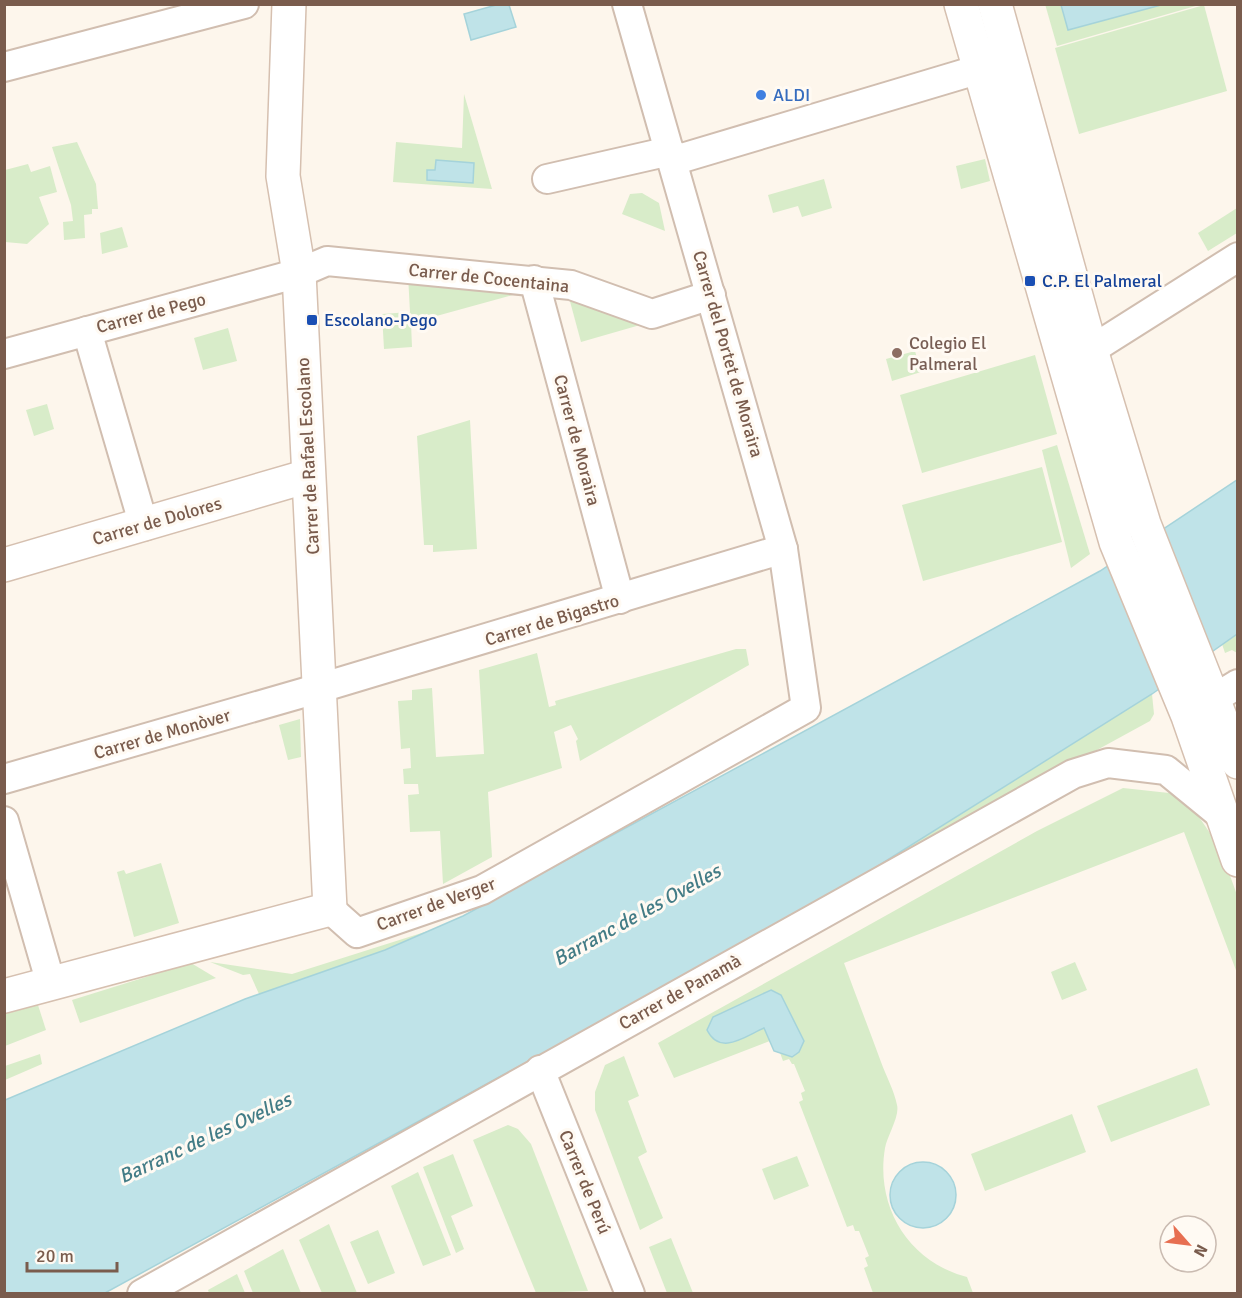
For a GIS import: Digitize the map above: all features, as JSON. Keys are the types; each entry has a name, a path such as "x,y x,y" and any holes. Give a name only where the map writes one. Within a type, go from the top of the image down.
{"street":[{"path":"4,67 244,4"},
{"name":"Carrer de Rafael Escolano","path":"289,4 283,176 299,273 330,909"},
{"name":"Carrer del Portet de Moraira","path":"627,4 783,549 807,708"},
{"path":"961,4 1116,542 1212,699 1221,815 1238,860"},
{"path":"995,4 1091,350 1144,524 1238,762"},
{"path":"547,179 671,156 980,69 1017,84"},
{"path":"1100,489 1105,458 1086,395 1083,368 1091,350 1238,257"},
{"name":"Carrer de Cocentaina","path":"299,273 327,261 534,280 571,285 652,314 711,295"},
{"name":"Carrer de Pego","path":"4,354 299,273"},
{"name":"Carrer de Moraira","path":"534,280 620,599"},
{"path":"87,331 144,526"},
{"name":"Carrer de Dolores","path":"4,565 144,526 308,476"},
{"name":"Carrer de Bigastro","path":"320,688 783,549"},
{"name":"Carrer de Monòver","path":"4,779 320,688"},
{"name":"Carrer de Verger","path":"330,909 357,933 482,890 807,708"},
{"name":"Carrer de Panamà","path":"142,1293 1073,774 1108,763 1166,770 1221,815"},
{"path":"4,821 51,984"},
{"path":"4,996 330,909"},
{"name":"Carrer de Perú","path":"540,1070 630,1293"}],"green space":[{"path":"1045,4 1199,5 1057,46"},
{"path":"1204,5 1227,91 1079,134 1055,48"},
{"path":"464,94 492,189 393,182 396,142 462,148"},
{"path":"77,142 96,184 98,209 92,209 92,214 84,215 85,238 64,240 63,222 73,221 71,205 52,147"},
{"path":"985,159 990,181 961,189 956,166"},
{"path":"28,164 31,172 50,166 57,192 39,197 49,224 27,244 5,242 5,170"},
{"path":"824,179 832,208 802,217 798,206 773,213 768,195"},
{"path":"642,193 659,203 665,231 622,214 630,194"},
{"path":"1237,208 1237,233 1208,251 1198,233"},
{"path":"122,227 128,247 102,254 100,233"},
{"path":"408,275 508,282 513,295 411,323 412,347 384,349 382,314 410,312"},
{"path":"568,294 647,323 581,342"},
{"path":"228,328 237,361 203,370 194,338"},
{"path":"915,351 921,372 892,381 886,359"},
{"path":"1035,355 1057,434 922,473 900,395"},
{"path":"47,404 54,429 34,436 26,410"},
{"path":"470,420 477,549 433,552 433,545 424,545 417,436"},
{"path":"1057,445 1090,554 1071,568 1042,450"},
{"path":"1042,467 1062,542 923,581 902,505"},
{"path":"1237,634 1237,653 1232,650 1225,653 1222,644"},
{"path":"736,649 746,649 749,665 580,761 576,741 578,739 571,725 554,732 562,768 488,792 492,857 443,884 440,831 410,832 408,795 419,794 418,784 404,784 403,769 411,768 410,748 401,749 398,701 412,700 412,690 432,688 436,757 484,754 479,670 537,653 549,707 556,705 555,701"},
{"path":"1152,694 1154,714 1150,721 830,896"},
{"path":"300,719 301,757 288,760 279,725"},
{"path":"1123,788 1169,793 1195,811 1220,848 1237,895 1237,973 1184,832 844,963 897,1105 897,1115 886,1143 883,1170 885,1191 891,1211 900,1229 913,1245 928,1259 946,1270 967,1277 973,1293 873,1293 864,1268 868,1266 865,1258 869,1256 859,1231 855,1231 853,1225 847,1227 799,1102 803,1100 801,1093 805,1091 794,1064 789,1059 783,1061 775,1039 674,1078 658,1043 1037,831"},
{"path":"161,863 179,923 134,937 117,872 124,870 126,874"},
{"path":"431,930 385,950 259,994 250,974 243,975 210,962 292,974"},
{"path":"1075,962 1087,990 1062,1000 1051,972"},
{"path":"191,963 216,978 80,1023 72,1000"},
{"path":"38,1005 46,1030 5,1046 5,1014"},
{"path":"40,1054 42,1064 5,1080 5,1066"},
{"path":"624,1056 639,1096 628,1101 647,1152 638,1157 663,1218 640,1230 595,1110 595,1092 605,1065"},
{"path":"1197,1068 1210,1105 1111,1142 1097,1106"},
{"path":"1072,1114 1086,1152 985,1191 971,1154"},
{"path":"508,1125 518,1129 531,1144 588,1291 536,1293 473,1140"},
{"path":"453,1154 473,1206 451,1216 464,1249 456,1253 423,1167"},
{"path":"797,1156 809,1186 774,1200 762,1169"},
{"path":"418,1172 451,1255 423,1266 391,1186"},
{"path":"329,1224 357,1293 322,1293 299,1240"},
{"path":"378,1230 395,1273 368,1284 350,1242"},
{"path":"671,1238 693,1293 667,1293 649,1247"},
{"path":"283,1249 301,1293 253,1293 244,1271"},
{"path":"237,1274 245,1293 209,1293 208,1290"}],"water":[{"path":"1061,4 1161,5 1068,30"},
{"path":"496,5 509,5 516,27 471,40 464,14"},
{"path":"436,160 474,163 473,183 427,180 427,170 435,170"},
{"name":"Barranc de les Ovelles","path":"1237,480 1237,634 1152,694 830,896 105,1293 5,1294 5,1100 245,999 385,950 463,916 1100,571"},
{"path":"771,990 781,995 804,1041 799,1052 792,1057 774,1051 764,1028 733,1042 719,1042 712,1038 707,1030 713,1017"},
{"path":"923,1162 936,1165 946,1172 953,1182 956,1195 953,1208 946,1218 936,1225 923,1228 910,1225 900,1218 893,1208 890,1195 893,1182 900,1172 910,1165"}],"place":[{"name":"ALDI","path":"761,95"},
{"name":"C.P. El Palmeral","path":"1030,281"},
{"name":"Escolano-Pego","path":"312,320"},
{"name":"Colegio El Palmeral","path":"897,353"}]}
